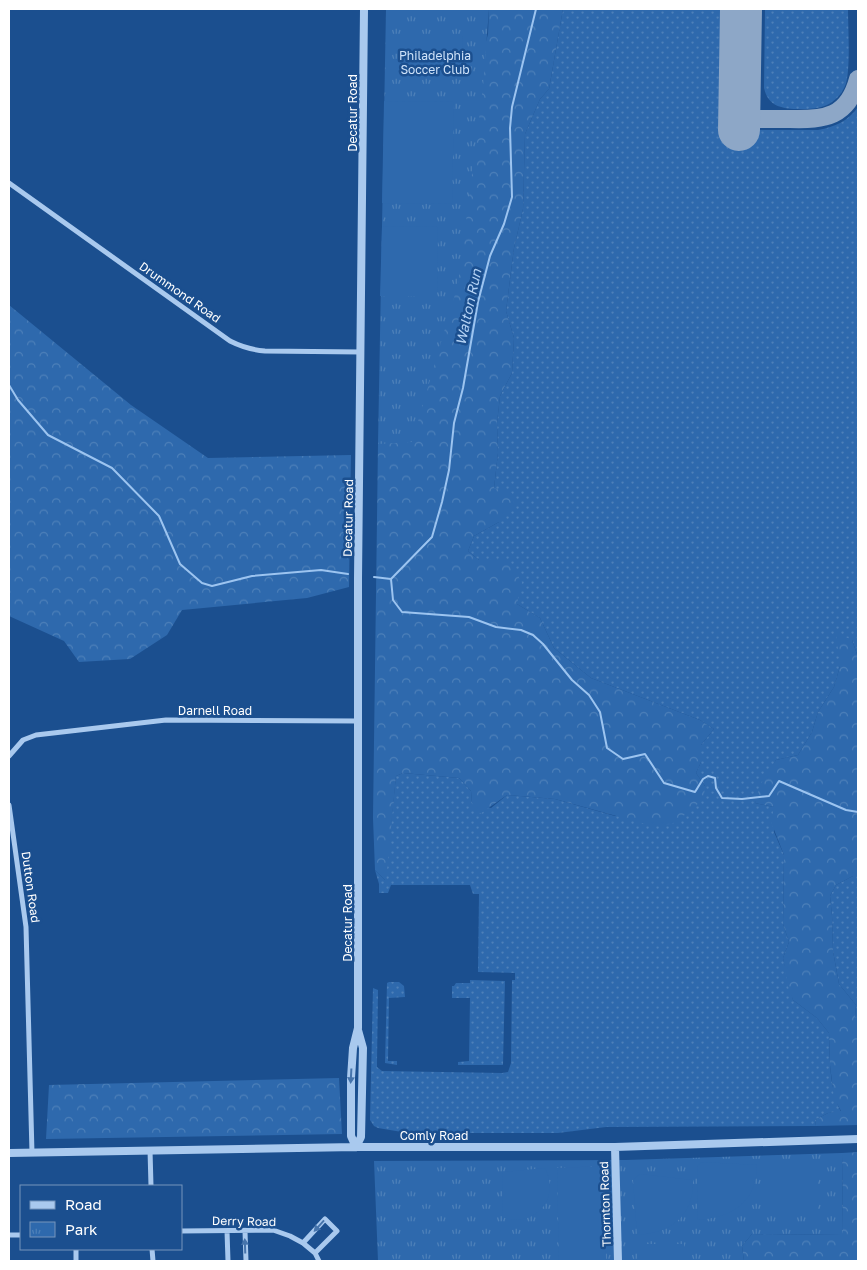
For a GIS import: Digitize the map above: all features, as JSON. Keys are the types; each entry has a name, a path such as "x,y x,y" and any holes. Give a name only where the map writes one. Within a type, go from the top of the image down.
{"street":[{"name":"Decatur Road","path":"356,1147 361,1137 363,1048 358,1028 358,720 364,9"},
{"name":"Drummond Road","path":"9,183 240,346 252,350 266,351 362,352"},
{"name":"Darnell Road","path":"9,756 23,740 36,735 166,720 358,720"},
{"name":"Dutton Road","path":"9,805 26,927 32,1152"},
{"name":"Comly Road","path":"9,1153 356,1147 615,1146 858,1139"},
{"name":"Thornton Road","path":"615,1146 618,1261"},
{"path":"150,1150 151,1185"},
{"path":"303,1244 325,1219 337,1231 315,1253 319,1261"},
{"name":"Derry Road","path":"182,1231 273,1230 290,1236 315,1253"},
{"path":"228,1231 228,1261"},
{"path":"245,1231 246,1261"}],"green space":[{"name":"Philadelphia Soccer Club","path":"386,9 489,9 483,87 458,284 412,442 378,444"},
{"path":"489,9 563,9 549,89 540,99 525,134 523,209 514,248 506,311 514,338 512,373 500,396 497,423 498,453 494,488 512,493 515,508 499,522 474,536 468,551 479,560 505,559 522,582 517,604 540,618 554,648 591,678 700,720 714,729 701,745 701,762 696,773 705,786 704,797 693,809 672,824 649,825 555,799 507,795 480,814 472,803 471,791 459,778 403,773 396,776 386,881 375,870 373,818 378,444 384,437 488,34"},
{"path":"563,9 721,9 720,130 818,130 841,123 858,107 858,657 852,640 840,666 834,687 818,712 812,732 798,755 776,760 755,803 774,807 774,832 784,855 783,924 789,942 783,958 793,1000 817,1018 829,1033 832,1083 841,1112 828,1113 815,1120 816,1126 606,1127 558,1133 408,1133 378,1128 370,1120 373,988 378,990 377,1067 382,1071 502,1073 508,1072 511,1063 512,980 515,980 515,973 478,972 479,894 473,894 470,885 391,885 388,893 379,893 379,884 375,870 385,880 396,776 403,773 459,778 471,791 472,803 491,808 507,795 555,799 615,816 705,786 696,773 701,762 701,745 714,729 700,720 591,678 554,648 540,618 517,604 479,560 468,551 474,536 499,522 494,488 498,453 497,423 500,396 512,373 514,338 506,311 514,248 523,209 525,134 540,99 549,89"},
{"path":"765,9 848,9 849,60 847,80 842,92 833,102 817,108 794,109 777,106 769,99 764,88"},
{"path":"401,36 463,36 462,76 401,75"},
{"path":"384,101 454,102 452,204 382,203"},
{"path":"382,226 438,227 437,296 380,296"},
{"path":"9,305 131,405 208,458 351,455 349,587 307,598 182,610 167,635 130,659 79,662 64,641 9,616"},
{"path":"836,633 852,640 858,657 858,876 853,876 836,885 830,896 833,951 839,984 856,1005 855,1017 858,1017 858,1125 816,1126 815,1120 828,1113 841,1111 834,1098 829,1033 817,1018 793,1000 788,986 783,958 789,942 783,924 784,855 771,822 774,807 755,803 760,785 776,760 798,755 812,732 818,712 834,687 840,666"},
{"path":"853,876 858,876 858,1017 855,1017 856,1005 839,984 833,951 830,896 836,885"},
{"path":"470,980 505,981 503,1065 458,1065 458,1062 469,1061 470,998 452,998 452,986 456,983 470,983"},
{"path":"399,982 404,986 405,997 389,998 388,1061 397,1061 397,1065 385,1063 387,983"},
{"path":"339,1078 342,1134 46,1139 49,1085"},
{"path":"858,1152 858,1261 744,1261 742,1246 752,1234 843,1235 842,1153"},
{"path":"842,1153 843,1235 752,1234 742,1246 744,1261 378,1261 374,1161 626,1160"},
{"path":"702,1162 757,1165 756,1178 753,1189 740,1206 721,1216 697,1220 698,1165"},
{"path":"765,1165 818,1165 818,1216 765,1216"},
{"path":"603,1166 606,1261 559,1261 557,1168"},
{"path":"545,1168 550,1190 542,1209 524,1219 514,1220 502,1217 503,1172"},
{"path":"414,1173 451,1173 451,1191 414,1191"},
{"path":"640,1174 693,1180 689,1204 685,1213 678,1220 660,1231 637,1235 633,1180"},
{"path":"637,1244 684,1244 684,1261 637,1261"}],"waterway":[{"name":"Walton Run","path":"391,579 432,537 442,502 449,470 454,423 463,388 478,302 490,256 504,224 512,197 510,128 512,107 536,9"},
{"name":"Walton Run","path":"9,385 18,400 48,435 112,468 159,516 180,564 202,583 212,586 252,576 321,570 348,574"},
{"name":"Walton Run","path":"374,577 391,579"},
{"path":"391,579 393,600 402,612 469,617 496,627 521,630 533,635 543,644 572,680 589,695 600,712 607,748 623,759 645,754 664,783 695,792 703,779 708,776 715,778 716,788 722,798 742,799 769,796 779,781 846,810 858,812"}],"taxiway":[{"path":"739,119 814,119 833,114 848,101 854,92 858,79"}],"runway":[{"path":"739,130 741,9"}]}
